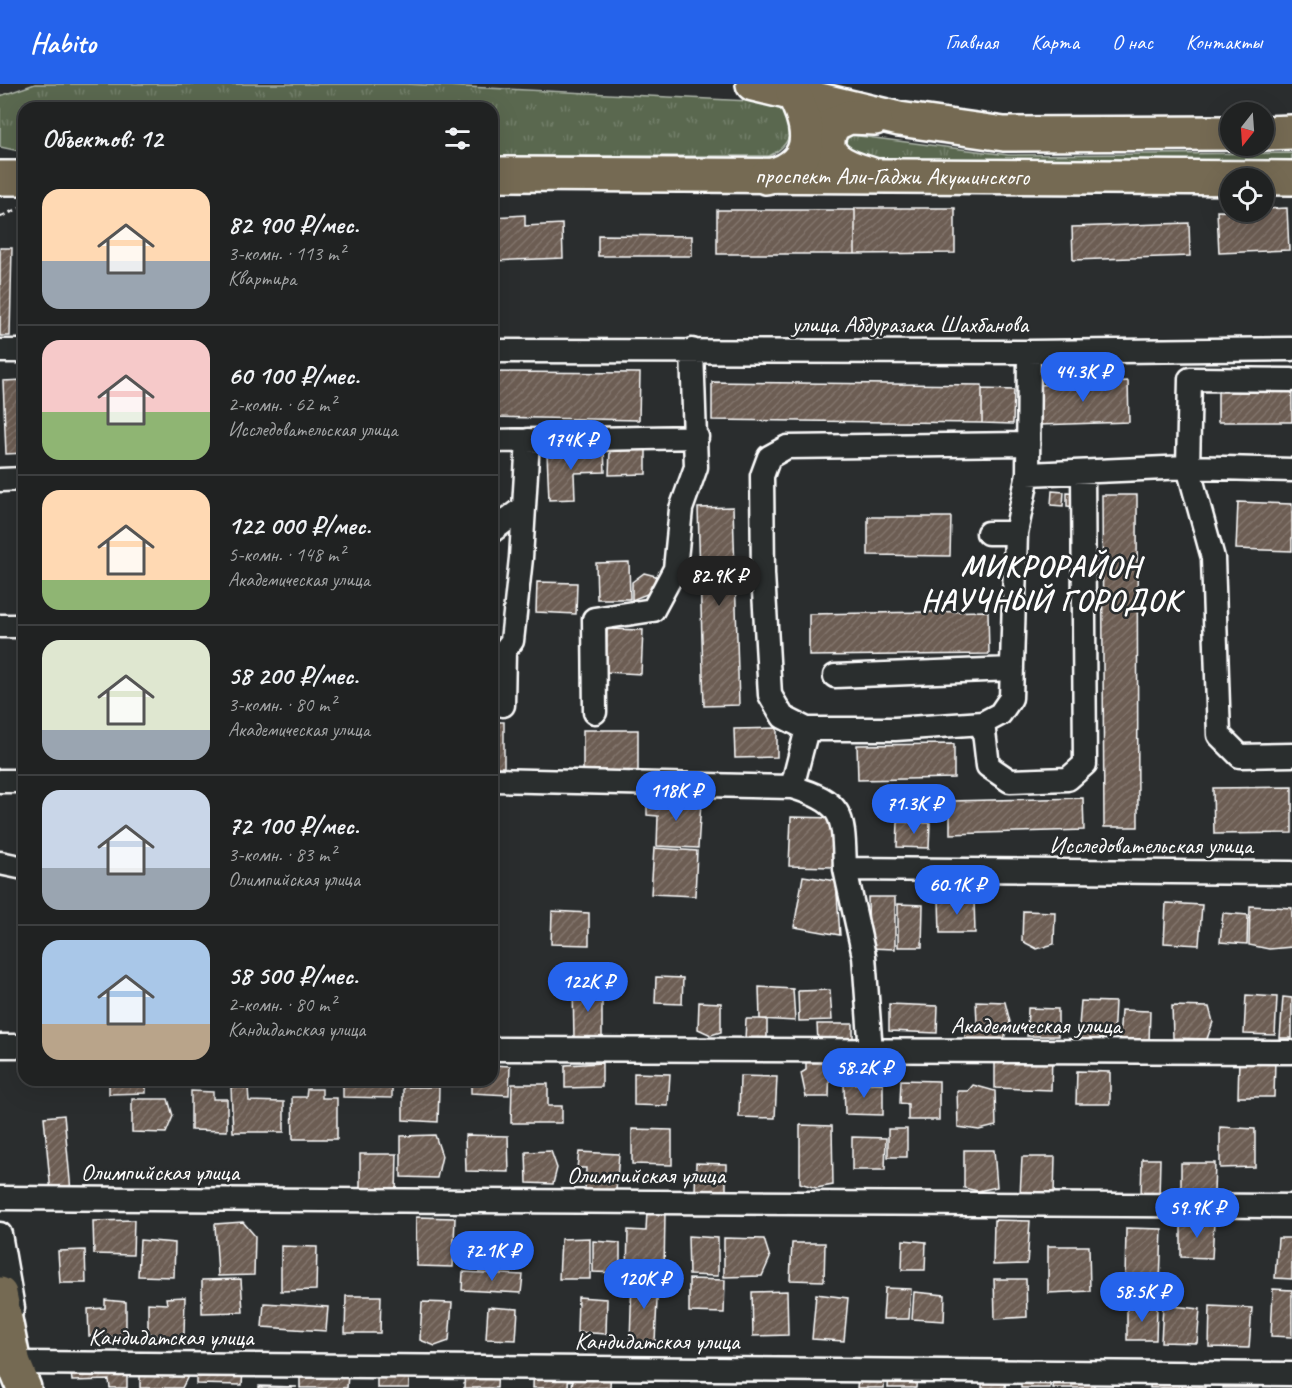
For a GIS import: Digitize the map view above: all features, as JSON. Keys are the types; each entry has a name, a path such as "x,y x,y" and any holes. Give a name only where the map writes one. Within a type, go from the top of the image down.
{"highway":[{"name":"проспект Али-Гаджи Акушинского","path":"753,84 793,88 899,119 1004,134 1220,133"},
{"path":"764,177 785,173 799,160 805,147 806,122 793,88"},
{"path":"886,178 847,168 837,161 830,152 830,131 834,124 849,117 899,119"},
{"path":"1274,133 1292,132"},
{"name":"проспект Али-Гаджи Акушинского","path":"498,174 886,178 1292,178"},
{"path":"0,1294 19,1373"}],"street":[{"path":"1190,349 1188,467 1213,558 1219,735 1240,756 1292,755"},
{"name":"улица Абдуразака Шахбанова","path":"498,351 1029,352 1292,349"},
{"path":"595,712 594,619 653,610 675,569 681,509 696,467 697,437 692,350"},
{"path":"0,351 18,351"},
{"path":"1028,444 787,447 769,457 762,476 763,574 770,695 783,717 807,729 895,729 983,723 1000,714 1011,698 1016,533 1028,474 1029,352"},
{"path":"1190,379 1292,380"},
{"path":"498,441 697,437"},
{"path":"503,705 504,651 512,641 528,440"},
{"path":"1028,474 1188,467 1292,470"},
{"path":"983,723 988,766 1010,781 1068,779 1085,764 1083,472"},
{"path":"0,480 18,479"},
{"path":"498,526 524,507"},
{"path":"988,533 1016,533"},
{"path":"0,626 18,626"},
{"path":"835,676 1012,669"},
{"path":"792,787 807,729"},
{"path":"498,780 792,787 816,794 833,807 843,820 845,869 864,956 871,1052"},
{"path":"0,781 18,782"},
{"path":"0,863 18,867"},
{"name":"Исследовательская улица","path":"845,869 1292,873"},
{"path":"0,1046 18,1046"},
{"name":"Академическая улица","path":"498,1049 1292,1052"},
{"name":"Олимпийская улица","path":"0,1198 1292,1206"},
{"path":"0,1234 19,1373"},
{"name":"Кандидатская улица","path":"19,1373 1292,1374"}],"path":[{"path":"0,218 12,187"}],"green space":[{"path":"35,84 406,84 770,102 785,115 790,129 785,144 769,156 498,156 498,102 18,102 18,151 0,147 0,96"},
{"path":"851,135 1008,155 1220,154 1220,156 1274,156 1274,153 1292,153 1292,164 850,161 844,142"}],"building":[{"path":"855,208 955,208 955,253 855,254"},
{"path":"1287,208 1289,250 1219,253 1217,211 1220,211 1220,222 1274,222 1274,209"},
{"path":"717,210 855,210 855,254 717,254"},
{"path":"525,215 525,226 562,224 563,258 498,261 498,217"},
{"path":"1189,223 1190,256 1073,260 1072,227"},
{"path":"598,235 692,236 692,256 598,256"},
{"path":"0,248 12,248 10,336 0,336"},
{"path":"498,372 640,373 639,420 498,417"},
{"path":"18,380 18,453 6,454 3,381"},
{"path":"1128,381 1129,422 1038,425 1037,385"},
{"path":"712,382 982,385 982,423 712,420"},
{"path":"1218,387 1292,387 1292,422 1218,422"},
{"path":"982,389 1014,390 1013,424 982,423"},
{"path":"646,448 646,474 609,475 610,449"},
{"path":"604,450 605,472 574,473 575,499 549,500 547,453"},
{"path":"1052,491 1064,492 1063,506 1051,505"},
{"path":"1067,492 1079,493 1078,507 1067,506"},
{"path":"1102,495 1137,495 1138,827 1104,827"},
{"path":"1238,502 1292,504 1292,551 1236,549"},
{"path":"733,507 739,705 704,706 698,508"},
{"path":"868,517 951,517 950,556 868,555"},
{"path":"629,562 630,599 597,599 596,563"},
{"path":"644,573 656,576 652,592 632,600 632,582"},
{"path":"537,582 577,583 576,614 536,612"},
{"path":"988,611 989,654 809,656 809,614"},
{"path":"607,629 643,630 641,674 606,672"},
{"path":"498,722 504,722 504,767 498,767"},
{"path":"777,728 777,757 735,758 734,729"},
{"path":"583,730 638,730 638,773 583,773"},
{"path":"954,744 954,778 858,780 857,745"},
{"path":"1292,787 1292,833 1214,834 1213,788"},
{"path":"1083,798 1084,830 950,834 950,801"},
{"path":"647,799 701,802 698,848 657,846 658,816 647,815"},
{"path":"791,817 835,818 834,867 789,866"},
{"path":"898,822 930,823 929,848 897,847"},
{"path":"654,848 697,851 695,896 651,894"},
{"path":"803,876 836,881 840,935 794,927"},
{"path":"868,897 895,897 895,949 869,948"},
{"path":"939,899 974,899 975,933 940,933"},
{"path":"1166,903 1202,905 1199,945 1164,943"},
{"path":"898,904 923,905 922,947 898,947"},
{"path":"1250,906 1292,908 1292,947 1269,949 1249,945"},
{"path":"552,911 589,913 589,945 551,944"},
{"path":"1023,911 1055,912 1054,944 1037,949 1022,941"},
{"path":"1223,913 1248,915 1247,944 1220,942"},
{"path":"656,977 683,978 682,1004 655,1003"},
{"path":"573,987 602,988 602,1039 574,1039"},
{"path":"759,987 793,989 795,1021 760,1019"},
{"path":"830,990 832,1020 799,1021 798,991"},
{"path":"1246,995 1277,997 1275,1035 1244,1034"},
{"path":"1283,997 1292,998 1292,1038 1280,1038"},
{"path":"976,1001 1005,1002 1010,1022 1003,1041 965,1040 964,1023 977,1023"},
{"path":"1081,1001 1115,1002 1113,1040 1078,1039"},
{"path":"699,1002 721,1003 721,1032 711,1035 698,1029"},
{"path":"889,1004 938,1006 937,1033 889,1031"},
{"path":"1172,1006 1209,1007 1213,1022 1207,1039 1173,1038"},
{"path":"1028,1008 1058,1009 1058,1036 1027,1036"},
{"path":"1121,1010 1150,1011 1149,1043 1119,1042"},
{"path":"746,1019 767,1019 767,1041 745,1040"},
{"path":"817,1024 853,1024 853,1042 818,1042"},
{"path":"995,1055 1052,1056 1051,1090 995,1088"},
{"path":"1239,1058 1275,1060 1274,1097 1238,1097"},
{"path":"830,1061 829,1097 806,1097 801,1073 806,1070 806,1062"},
{"path":"602,1063 602,1087 565,1088 565,1065"},
{"path":"498,1065 510,1066 509,1095 471,1093 471,1086 498,1086"},
{"path":"1077,1071 1110,1072 1110,1104 1076,1104"},
{"path":"634,1073 670,1074 668,1106 634,1105"},
{"path":"740,1076 777,1077 775,1118 739,1117"},
{"path":"901,1080 939,1081 939,1120 908,1120 908,1104 900,1103"},
{"path":"883,1083 883,1115 845,1114 844,1084"},
{"path":"512,1084 548,1084 548,1106 562,1106 562,1123 511,1123"},
{"path":"973,1085 995,1091 996,1126 979,1130 958,1127 957,1091 968,1091"},
{"path":"109,1086 146,1086 146,1093 109,1094"},
{"path":"343,1086 392,1086 392,1098 343,1097"},
{"path":"231,1087 248,1088 249,1101 284,1102 284,1132 233,1132"},
{"path":"403,1087 439,1087 438,1122 403,1120"},
{"path":"307,1089 322,1089 322,1098 337,1098 337,1139 293,1139 292,1097 306,1097"},
{"path":"191,1091 213,1092 213,1099 227,1099 227,1131 191,1130"},
{"path":"132,1099 168,1099 173,1116 166,1133 132,1132"},
{"path":"64,1115 71,1191 51,1193 44,1117"},
{"path":"800,1125 832,1126 833,1185 816,1188 800,1183"},
{"path":"1220,1127 1255,1129 1255,1167 1220,1168"},
{"path":"632,1129 672,1130 672,1165 632,1164"},
{"path":"888,1129 907,1129 907,1157 888,1157"},
{"path":"435,1135 442,1156 437,1178 401,1177 401,1136"},
{"path":"465,1135 508,1136 509,1172 466,1171"},
{"path":"852,1137 886,1138 885,1170 852,1170"},
{"path":"964,1150 994,1150 997,1187 978,1191 964,1188"},
{"path":"551,1151 557,1168 553,1184 527,1183 526,1152"},
{"path":"579,1152 619,1154 616,1191 585,1190 586,1168 577,1168"},
{"path":"360,1154 397,1154 396,1193 360,1192"},
{"path":"1022,1157 1055,1157 1054,1194 1020,1195"},
{"path":"1142,1159 1160,1159 1159,1197 1141,1197"},
{"path":"696,1163 726,1164 726,1193 695,1192"},
{"path":"1181,1163 1215,1163 1214,1193 1181,1193"},
{"path":"647,1211 665,1212 664,1273 627,1272 628,1230 646,1231"},
{"path":"416,1217 455,1218 453,1267 417,1266"},
{"path":"1188,1219 1214,1222 1212,1258 1181,1257 1181,1228"},
{"path":"134,1220 133,1255 94,1254 93,1221"},
{"path":"994,1220 1030,1221 1027,1264 993,1265"},
{"path":"243,1222 255,1236 254,1275 218,1276 215,1224"},
{"path":"1126,1228 1162,1229 1160,1282 1125,1281"},
{"path":"688,1236 718,1238 718,1276 689,1275"},
{"path":"590,1238 590,1279 559,1279 561,1239"},
{"path":"724,1238 764,1239 770,1258 762,1276 724,1277"},
{"path":"1278,1238 1292,1238 1292,1279 1275,1278"},
{"path":"140,1240 175,1243 174,1277 138,1276"},
{"path":"903,1240 926,1242 925,1270 902,1270"},
{"path":"593,1241 620,1243 620,1273 593,1272"},
{"path":"792,1243 825,1243 824,1281 790,1280"},
{"path":"281,1246 317,1247 316,1290 281,1291"},
{"path":"1048,1246 1089,1246 1090,1291 1048,1293"},
{"path":"85,1250 86,1283 60,1283 58,1251"},
{"path":"463,1272 523,1275 521,1293 462,1290"},
{"path":"632,1278 658,1279 655,1342 630,1342"},
{"path":"241,1279 243,1312 202,1313 202,1280"},
{"path":"689,1279 725,1280 724,1313 689,1312"},
{"path":"994,1279 1026,1279 1027,1317 995,1319"},
{"path":"885,1288 911,1289 909,1319 883,1319"},
{"path":"1273,1289 1292,1290 1292,1337 1271,1336"},
{"path":"787,1291 788,1335 753,1336 752,1292"},
{"path":"914,1292 945,1295 944,1321 912,1319"},
{"path":"816,1294 848,1298 844,1341 812,1339"},
{"path":"346,1296 381,1296 380,1333 345,1333"},
{"path":"185,1297 184,1334 166,1338 148,1333 148,1303 167,1304 166,1298"},
{"path":"578,1297 607,1299 606,1334 577,1332"},
{"path":"105,1300 126,1302 126,1337 89,1336 88,1309 105,1308"},
{"path":"422,1302 452,1303 449,1341 435,1346 420,1340"},
{"path":"264,1303 328,1307 326,1331 262,1327"},
{"path":"1141,1304 1157,1307 1156,1340 1127,1340 1127,1308"},
{"path":"1163,1305 1200,1309 1197,1343 1161,1342"},
{"path":"1210,1306 1252,1308 1249,1348 1209,1347"},
{"path":"488,1307 518,1309 516,1340 486,1339"},
{"path":"69,1354 127,1354 127,1388 110,1388 109,1380 72,1381"},
{"path":"196,1354 244,1355 242,1385 196,1384"},
{"path":"140,1355 185,1357 187,1378 182,1388 140,1388"},
{"path":"377,1359 410,1361 409,1388 377,1388"},
{"path":"534,1359 569,1361 568,1388 533,1388"},
{"path":"465,1363 498,1364 497,1388 464,1388"},
{"path":"574,1364 611,1366 610,1388 572,1388"},
{"path":"859,1365 886,1368 884,1388 857,1388"},
{"path":"983,1368 1007,1370 1005,1388 982,1388"},
{"path":"1021,1369 1051,1372 1050,1388 1021,1388"},
{"path":"889,1371 917,1372 916,1388 888,1388"},
{"path":"300,1372 348,1374 347,1388 300,1388"},
{"path":"1150,1375 1180,1375 1179,1388 1150,1388"},
{"path":"1054,1378 1094,1379 1094,1388 1053,1388"},
{"path":"1182,1380 1205,1382 1205,1388 1182,1388"},
{"path":"1224,1381 1258,1382 1258,1388 1223,1388"},
{"path":"259,1386 297,1387 259,1388"}],"district":[{"name":"МИКРОРАЙОН НАУЧНЫЙ ГОРОДОК","path":"1051,583"}]}
